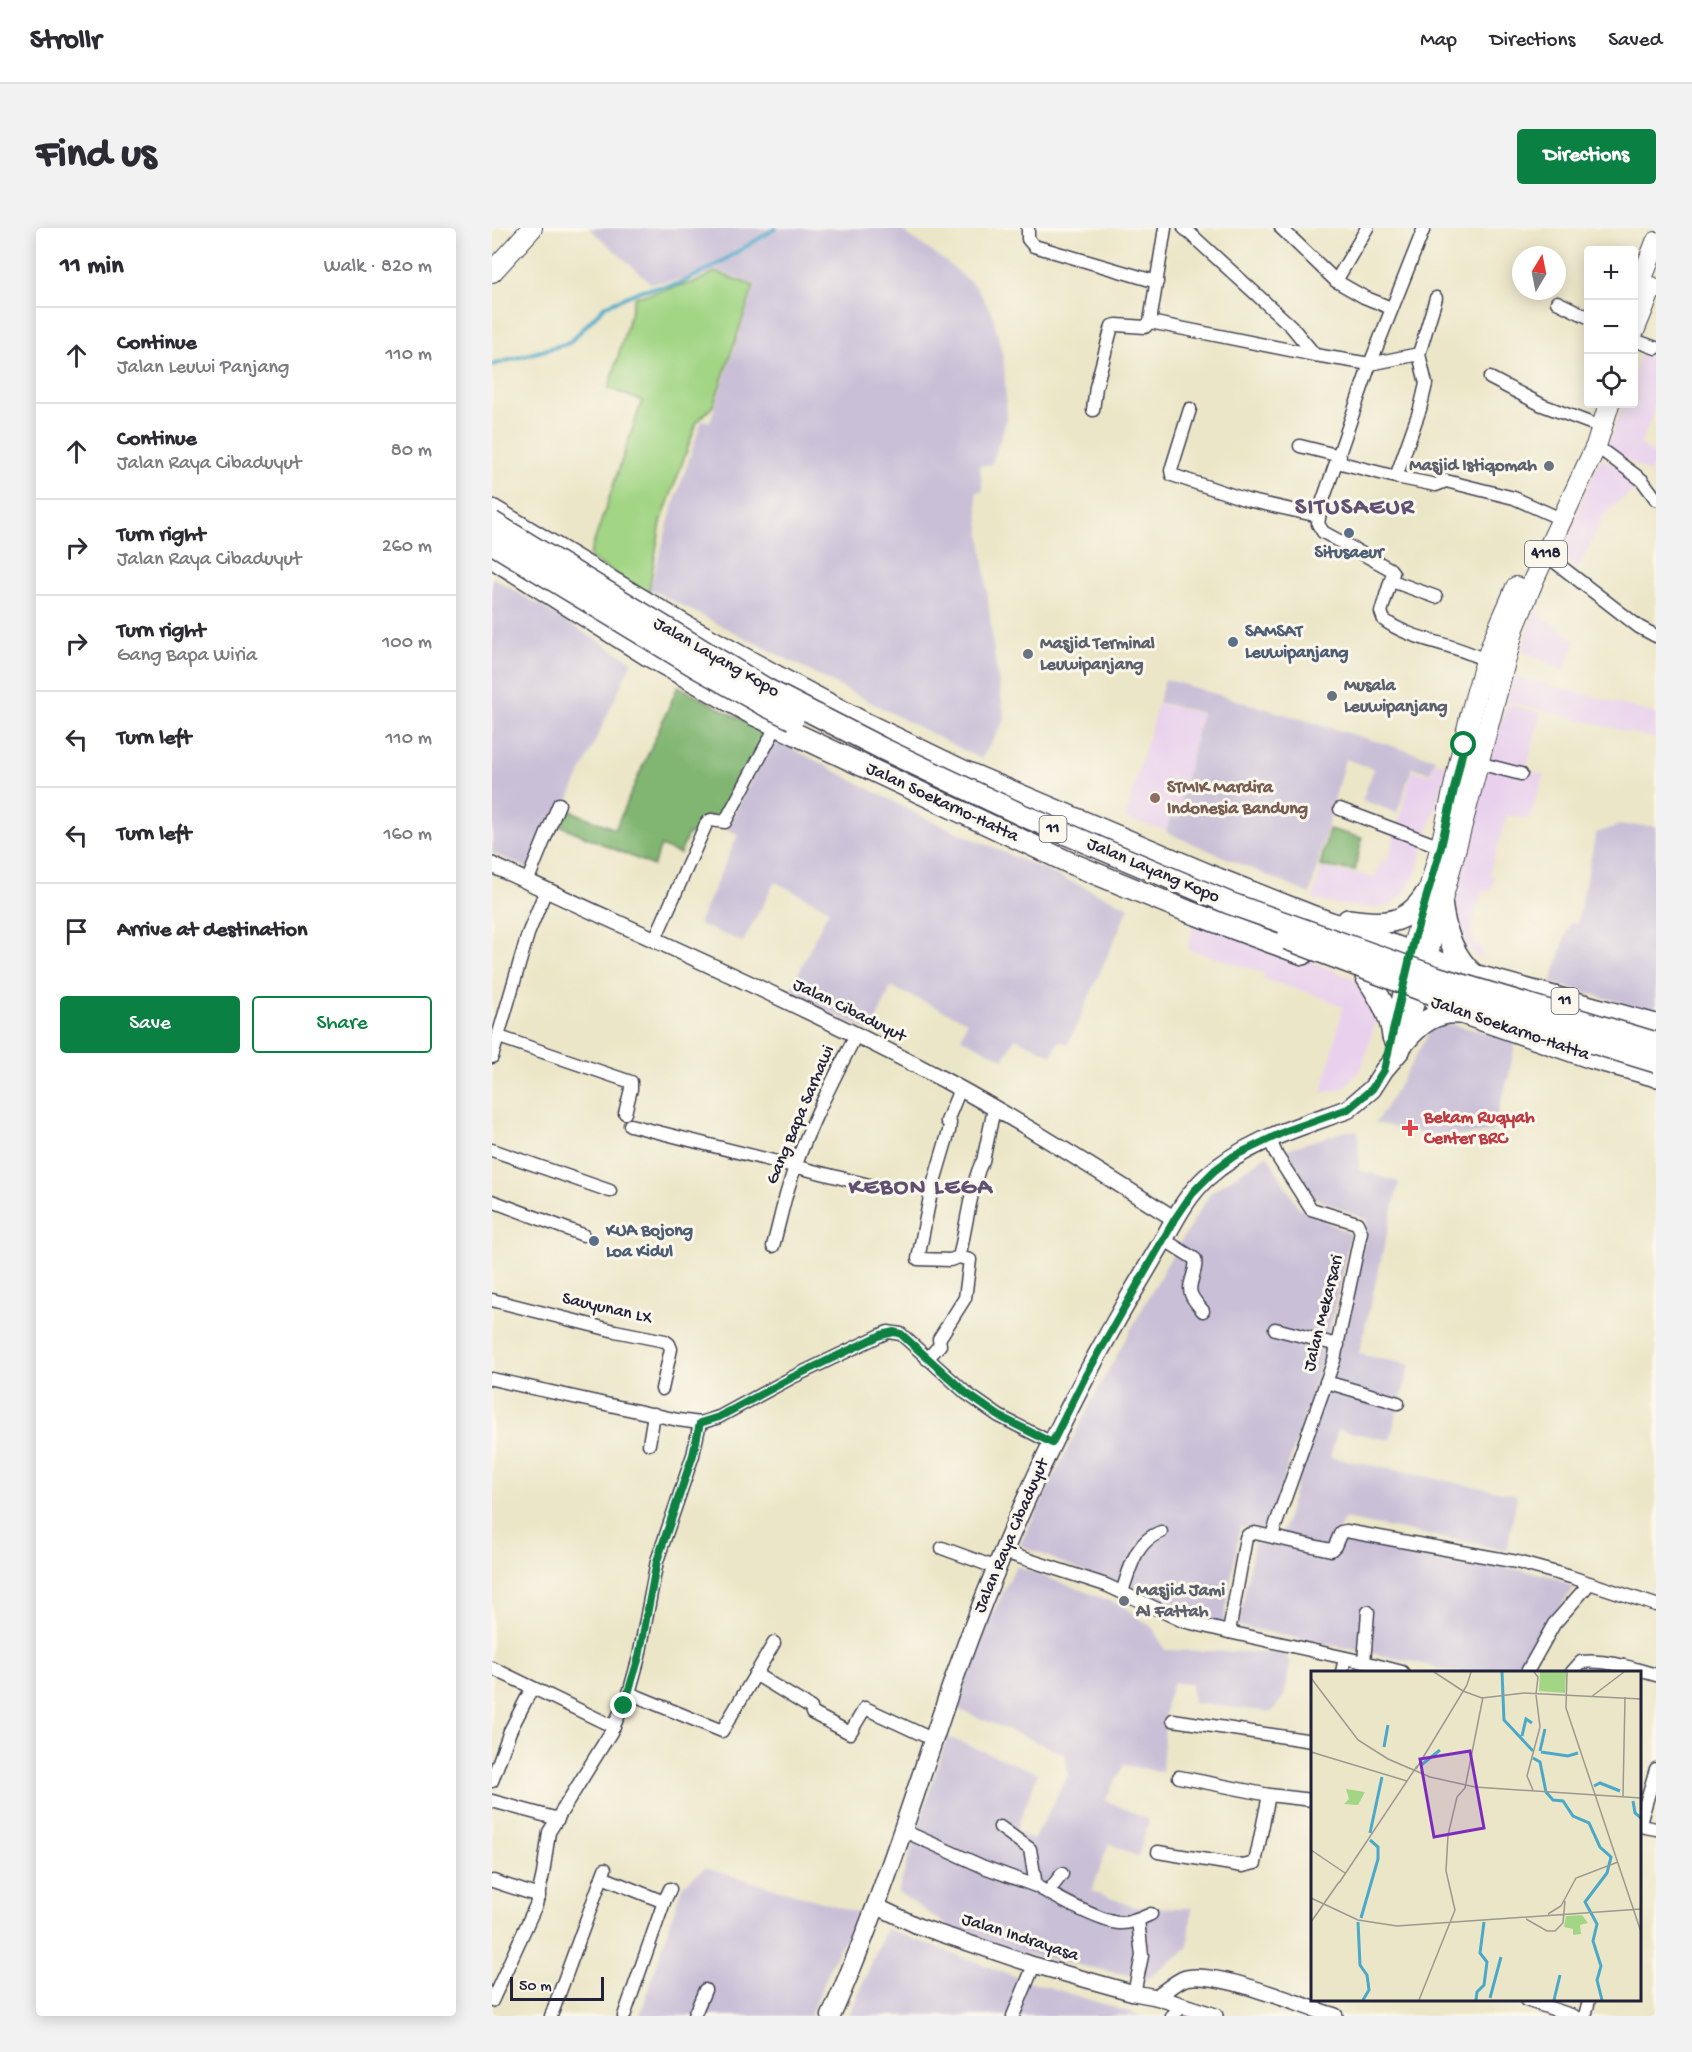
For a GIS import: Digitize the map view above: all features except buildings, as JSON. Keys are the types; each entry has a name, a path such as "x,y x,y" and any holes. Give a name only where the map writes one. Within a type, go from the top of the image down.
{"highway":[{"name":"11","path":"495,515 690,629 864,723 972,775 1309,915 1474,975 1656,1025"},
{"name":"Jalan Layang Kopo","path":"495,515 766,689 881,748 1022,815 1229,903 1436,977 1656,1043"},
{"name":"Jalan Layang Kopo","path":"492,543 678,656 761,703 1016,828 1226,916 1426,992 1656,1062"},
{"name":"Jalan Soekarno-Hatta","path":"492,557 648,655 755,715 1028,844 1193,913 1366,976 1462,1014 1580,1054 1656,1076"},
{"path":"1193,913 1199,915 1210,913 1219,905 1222,894 1219,883 1209,875"},
{"path":"1309,915 1368,923 1388,922 1408,916 1434,897 1451,943 1464,966 1474,975"},
{"path":"1366,976 1387,1012 1399,1039 1430,1018 1442,1014 1462,1014"},
{"path":"1580,1054 1571,1042 1570,1028 1577,1015 1591,1008"}],"main road":[{"path":"492,272 532,228"},
{"path":"1638,289 1656,242"},
{"path":"1638,321 1656,276"},
{"name":"4118","path":"1434,897 1441,847 1461,754 1486,661 1520,579 1552,515 1596,408"},
{"name":"4118","path":"1410,994 1434,897 1478,763 1509,645 1526,597 1596,446 1609,408"},
{"name":"Jalan Raya Cibaduyut","path":"831,2016 904,1831 963,1656 1001,1560 1052,1443 1086,1375 1163,1239 1194,1191 1215,1170 1234,1156 1269,1138 1348,1109 1372,1089 1401,1050 1399,1039 1410,994"}],"street":[{"path":"1028,228 1028,239 1034,246 1158,282"},
{"path":"1093,410 1096,387 1112,326 1145,327 1150,322 1165,228"},
{"path":"1184,228 1291,326 1315,355"},
{"path":"1281,228 1336,281 1364,297 1391,308"},
{"path":"1336,281 1366,228"},
{"path":"1424,228 1370,364 1319,516 1319,528 1390,569 1393,573 1381,612 1384,620 1414,634 1462,650 1486,661"},
{"path":"1396,477 1420,409 1426,384 1419,354 1436,298"},
{"path":"1557,302 1584,315"},
{"path":"1150,322 1370,364 1419,354"},
{"path":"1638,341 1656,348"},
{"path":"1490,378 1542,405 1590,423"},
{"path":"1190,409 1171,470 1172,475 1247,500 1319,516"},
{"path":"1300,446 1396,477 1436,485 1446,481 1514,498 1552,515"},
{"path":"1596,446 1642,480 1656,499"},
{"path":"1546,555 1639,627 1656,636"},
{"path":"1392,581 1436,597"},
{"path":"655,939 707,822 711,820 725,822 777,725"},
{"path":"1478,763 1521,774"},
{"path":"527,882 559,804"},
{"path":"1340,809 1441,847"},
{"name":"Jalan Cibaduyut","path":"492,866 655,939 856,1035 960,1089 1175,1219"},
{"path":"492,1057 518,964 546,890"},
{"name":"Gang Bapa Sarhawi","path":"773,1246 795,1167 818,1112 856,1035"},
{"path":"499,1037 631,1082 628,1119 795,1167 873,1186"},
{"path":"927,1359 940,1345 939,1339 965,1298 969,1260 959,1257 950,1260 918,1259 931,1192 949,1131 950,1123 947,1121 960,1089"},
{"path":"959,1257 976,1180 986,1151 994,1109"},
{"name":"Jalan Mekarsari","path":"1269,1138 1277,1156 1311,1209 1357,1223 1361,1232 1338,1345 1272,1535"},
{"path":"492,1150 610,1191"},
{"path":"492,1201 583,1235"},
{"path":"1163,1239 1195,1259 1197,1265 1190,1289 1191,1295 1203,1311"},
{"name":"Sauyunan LX","path":"492,1300 665,1341 669,1344 670,1350 662,1389"},
{"path":"1275,1329 1338,1345"},
{"path":"492,1379 700,1423 719,1417 793,1377 881,1335 894,1332 901,1334 966,1393 999,1416 1052,1443"},
{"path":"1326,1382 1398,1403"},
{"path":"649,1444 654,1414"},
{"path":"492,2001 539,1896 549,1832 614,1727 629,1693 639,1657 657,1561 693,1455 700,1423"},
{"path":"1229,1632 1246,1538 1255,1533 1331,1550 1341,1532 1346,1531 1517,1562 1656,1605"},
{"path":"1122,1592 1139,1548 1153,1534 1161,1532"},
{"path":"942,1548 1068,1572 1122,1592 1184,1621 1397,1671"},
{"path":"1528,1671 1554,1624 1589,1584"},
{"path":"1364,1662 1368,1612"},
{"path":"629,1693 722,1731 774,1643"},
{"path":"1342,1671 1345,1658"},
{"path":"1573,1671 1581,1662 1590,1660 1656,1675"},
{"path":"492,1668 614,1727"},
{"path":"755,1674 811,1708 812,1713 850,1733 865,1707 934,1740"},
{"path":"492,1781 510,1731 532,1688"},
{"path":"1173,1720 1311,1741"},
{"path":"1641,1821 1656,1769"},
{"path":"1179,1777 1269,1795 1311,1800"},
{"path":"1158,1852 1243,1866 1255,1863 1269,1795"},
{"path":"492,1801 558,1819"},
{"path":"1641,1824 1656,1829"},
{"path":"1000,1827 1030,1849 1036,1886"},
{"path":"904,1831 984,1867 1036,1886 1097,1917 1120,1923 1138,1920 1151,1914"},
{"path":"550,2016 603,1873 664,1902"},
{"path":"1048,1892 1062,1874"},
{"path":"493,1881 539,1896"},
{"path":"624,2016 670,1889"},
{"name":"Jalan Indrayasa","path":"876,1906 918,1926 1034,1965 1156,1997 1177,2011 1215,2016"},
{"path":"1134,1993 1142,1956 1138,1920"},
{"path":"1013,2016 1034,1965"},
{"path":"1156,1997 1183,1979 1201,1977 1262,1990 1315,2011 1335,2016"},
{"path":"694,2016 705,1990"},
{"path":"1529,2001 1574,2016"},
{"path":"1585,2016 1590,2001"}],"shaded area":[{"path":"589,228 899,228 954,268 977,288 993,315 1004,362 1007,418 992,464 980,466 983,491 976,492 994,654 1005,720 981,759 650,589 672,510 702,420 710,421 756,285 716,270 699,278 651,283"},
{"path":"1642,351 1656,355 1656,399 1640,445 1656,455 1656,460 1649,473 1607,447 1622,408 1638,408 1638,362"},
{"path":"1601,458 1644,484 1619,501 1603,517 1577,571 1558,551"},
{"path":"492,577 632,661 536,871 492,853"},
{"path":"1534,611 1576,641 1564,671 1522,650"},
{"path":"1513,675 1656,714 1656,739 1506,701"},
{"path":"1165,679 1436,759 1430,773 1412,767 1397,813 1362,800 1374,769 1345,759 1310,894 1166,832 1170,817 1179,819 1183,803 1180,801 1202,713 1158,702"},
{"path":"1158,703 1201,714 1179,802 1182,803 1179,818 1170,816 1166,830 1125,819"},
{"path":"1506,704 1541,713 1526,769 1544,775 1529,819 1507,815 1489,875 1495,876 1490,892 1482,891 1470,934 1475,937 1474,943 1483,948 1481,959 1467,948 1451,912 1453,896"},
{"path":"772,738 923,817 1129,907 1068,1044 1059,1041 1052,1055 1015,1038 1004,1059 961,1038 967,1021 891,987 871,1032 789,993 829,909 775,882 743,942 698,924 738,835 727,829"},
{"path":"1436,762 1448,765 1415,875 1403,895 1390,906 1363,908 1313,900 1321,868 1375,878 1382,860 1388,861 1412,770 1430,775"},
{"path":"1620,825 1656,826 1656,1012 1551,983 1570,923 1577,924 1596,833"},
{"path":"1195,918 1261,940 1356,980 1378,1012 1362,1068 1344,1088 1322,1093 1343,1007 1313,994 1263,979 1264,973 1188,949"},
{"path":"1436,1021 1505,1037 1515,1045 1509,1075 1492,1132 1442,1137 1375,1123"},
{"path":"1346,1131 1358,1131 1359,1170 1399,1182 1359,1354 1410,1365 1390,1440 1338,1430 1330,1457 1517,1495 1507,1550 1344,1519 1338,1533 1555,1577 1573,1588 1517,1671 1446,1671 1424,1664 1239,1626 1254,1543 1280,1542 1365,1242 1367,1220 1311,1196 1287,1149"},
{"path":"1267,1155 1298,1207 1350,1234 1323,1359 1267,1530 1240,1527 1223,1626 1182,1617 1127,1590 1020,1545 1091,1402 1167,1264 1211,1192"},
{"path":"1016,1566 1121,1605 1153,1628 1165,1650 1286,1653 1290,1665 1284,1696 1272,1712 1193,1703 1191,1684 1173,1683 1166,1704 1162,1772 1124,1765 1105,1800 1149,1820 1138,1857 1109,1843 1092,1891 1134,1907 1192,1908 1188,1948 1147,1979 972,1943 898,1892 947,1737 1038,1773 1016,1831 1033,1840 1068,1776 1065,1754 958,1709 968,1665"},
{"path":"705,1868 860,1913 836,1954 810,2016 640,2016 682,1886"},
{"path":"886,1929 1016,1977 1142,2016 849,2016"}],"green space":[{"path":"715,272 754,286 713,406 697,422 661,522 648,595 589,557 642,401 609,388 635,297 696,282"},
{"path":"678,686 770,735 723,821 707,816 697,836 688,834 680,854 661,846 653,866 559,825 566,809 615,829"},
{"path":"1329,829 1362,838 1355,871 1320,866"}],"waterway":[{"path":"492,365 569,343 605,306 642,290 679,284 711,268 776,228"}],"place":[{"name":"Masjid Istiqomah","path":"1549,466"},
{"name":"Situsaeur","path":"1349,533"},
{"name":"SAMSAT Leuwipanjang","path":"1233,642"},
{"name":"Masjid Terminal Leuwipanjang","path":"1028,654"},
{"name":"Musala Leuwipanjang","path":"1332,696"},
{"name":"STMIK Mardira Indonesia Bandung","path":"1155,798"},
{"name":"Bekam Ruqyah Center BRC","path":"1410,1128"},
{"name":"KUA Bojong Loa Kidul","path":"594,1241"},
{"name":"Masjid Jami Al Fattah","path":"1124,1601"}],"district":[{"name":"SITUSAEUR","path":"1355,508"},
{"name":"KEBON LEGA","path":"921,1188"}],"route":[{"path":"624,1706 639,1657 653,1575 667,1527 693,1455 700,1423 719,1417 793,1377 881,1335 894,1332 901,1334 966,1393 999,1416 1052,1443 1086,1375 1175,1219 1194,1191 1215,1170 1234,1156 1269,1138 1348,1109 1372,1089 1384,1070 1411,952 1441,847 1464,745"}]}
